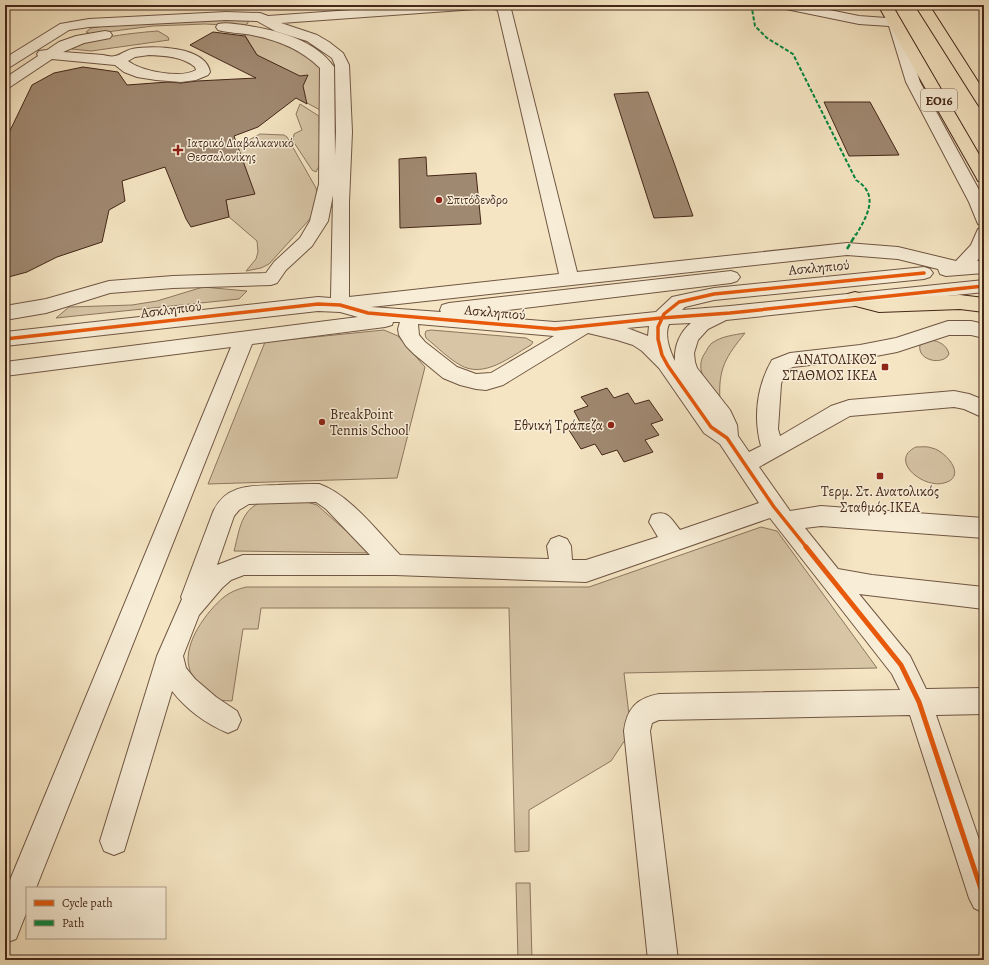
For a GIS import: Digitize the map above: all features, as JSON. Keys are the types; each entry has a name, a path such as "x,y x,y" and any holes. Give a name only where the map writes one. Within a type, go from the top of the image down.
{"main road":[{"name":"ΕΟ16","path":"922,5 984,103"},
{"name":"ΕΟ16","path":"890,14 984,177"},
{"path":"855,299 879,305 960,302 984,305"}],"street":[{"path":"267,20 476,5"},
{"path":"496,5 504,9 570,278"},
{"path":"786,5 859,20 890,14 913,82 977,202 984,220"},
{"path":"5,64 65,27 89,23 226,16 260,17 280,28 312,38 324,45 338,56 342,65 344,132 340,202 340,305 371,300 570,278 847,249 898,252 960,268 979,250 983,242 984,233"},
{"path":"5,84 64,45 81,39 168,27 203,26 235,28 287,40 318,56 327,67 327,184 320,221 306,242 280,266 272,279 275,291 291,306"},
{"path":"65,27 81,39"},
{"path":"30,48 48,55 119,61 129,69 142,74 156,76 181,78 196,76 202,72 202,66 192,58 162,52 131,53 119,61"},
{"name":"Ασκληπιού","path":"368,313 430,312 839,264 892,266 924,273 960,268 984,267"},
{"path":"668,366 660,349 658,327 660,318 672,306 679,302 705,295 924,273"},
{"path":"5,313 46,306 109,287 173,282 272,279"},
{"name":"Ασκληπιού","path":"5,340 318,304 340,305 368,313 555,328 730,313 984,286"},
{"path":"727,438 727,425 723,416 688,371 685,364 684,350 691,334 700,325 715,317 730,313"},
{"path":"5,369 412,316 408,329 410,337 416,345 454,375 469,381 484,383 496,380 586,326 618,333 642,342 652,349 668,366 711,427 727,438 779,514 901,665 919,702 984,898"},
{"path":"773,450 768,429 768,412 771,384 779,365 790,360 860,352 898,345 948,328 971,328 984,331"},
{"path":"5,928 244,338"},
{"path":"745,464 773,450 838,412 849,408 954,399 969,402 984,410"},
{"path":"114,841 170,656 224,512 229,504 238,498 247,495 311,493 324,496 334,502 395,565"},
{"path":"189,608 214,580 223,573 243,565 395,565 586,571 675,542 779,514 984,528"},
{"path":"660,522 675,542"},
{"path":"559,546 562,570"},
{"path":"830,578 872,586 984,598"},
{"path":"170,656 177,676 185,688 205,705 228,720"},
{"path":"663,960 637,731 638,722 642,714 650,708 659,707 984,701"}],"shaded area":[{"path":"248,19 248,23 244,26 205,24 153,26 91,34 86,32 91,28 105,26"},
{"path":"158,31 168,37 169,40 91,51 72,49 77,45 99,39 126,34"},
{"path":"243,32 293,44 321,64 320,110 296,97 257,55"},
{"path":"300,104 319,116 320,164 316,172 312,170 293,141 294,134 302,130 296,114"},
{"path":"260,134 284,135 287,137 316,188 318,199 316,210 309,220 269,264 261,268 246,271 256,259 258,252 257,241 229,217 226,200 238,146"},
{"path":"203,287 247,291 239,299 56,318 69,307 132,305 157,301"},
{"name":"BreakPoint Tennis School","path":"384,330 398,336 425,367 397,478 208,484 265,342"},
{"path":"431,330 526,338 533,342 531,345 497,365 487,368 469,369 451,359 426,338 426,331"},
{"path":"745,333 728,356 722,371 720,379 720,400 711,390 704,378 701,366 702,359 712,343 728,336"},
{"path":"930,340 939,342 946,348 949,354 947,357 934,360 925,357 922,354 920,345"},
{"path":"916,447 930,447 943,454 952,464 954,470 954,475 951,480 936,484 919,478 912,472 907,466 906,459 908,453"},
{"path":"307,502 317,505 371,553 234,551 244,517 253,507 259,503"},
{"path":"761,527 777,531 877,668 624,673 631,731 611,761 529,810 529,851 515,852 509,608 261,608 258,629 243,629 232,701 215,700 203,689 190,672 188,658 193,638 198,628 211,610 226,595 246,587 589,587"},
{"path":"516,883 530,883 532,960 518,960"}],"building":[{"name":"Ιατρικό Διαβαλκανικό Θεσσαλονίκης","path":"213,32 245,36 257,55 300,76 308,75 303,86 307,104 296,98 258,127 234,136 255,194 226,200 229,217 191,227 186,219 165,167 122,181 125,201 109,210 102,242 57,257 27,272 5,278 5,141 32,85 54,73 83,67 118,72 127,85 256,78 190,45"},
{"path":"648,92 693,216 654,218 614,94"},
{"path":"824,102 870,102 899,155 849,156"},
{"name":"Σπιτόδενδρο","path":"426,157 427,176 476,173 481,224 400,228 399,159"},
{"name":"Εθνική Τράπεζα","path":"607,388 614,398 628,393 635,404 649,400 663,420 651,424 659,435 645,440 653,452 624,462 617,450 602,455 595,444 581,449 567,427 580,422 574,411 588,406 581,397"}],"marked path":[{"path":"754,5 752,9 755,26 767,38 793,54 856,180 866,187 870,194 870,201 865,219 847,249"}],"cycle path":[{"path":"924,273 714,294 679,302 664,314 658,327 658,339 662,355 668,366 711,427 727,438 774,507 901,665 919,702 984,898"},
{"path":"5,339 318,304 340,305 368,313 555,329 661,318 730,313 984,286"}],"place":[{"name":"Ιατρικό Διαβαλκανικό Θεσσαλονίκης","path":"178,150"},
{"name":"Σπιτόδενδρο","path":"439,200"},
{"name":"ΑΝΑΤΟΛΙΚΟΣ ΣΤΑΘΜΟΣ ΙΚΕΑ","path":"885,367"},
{"name":"BreakPoint Tennis School","path":"322,422"},
{"name":"Εθνική Τράπεζα","path":"611,425"},
{"name":"Τερμ. Στ. Ανατολικός Σταθμός ΙΚΕΑ","path":"880,476"}]}
